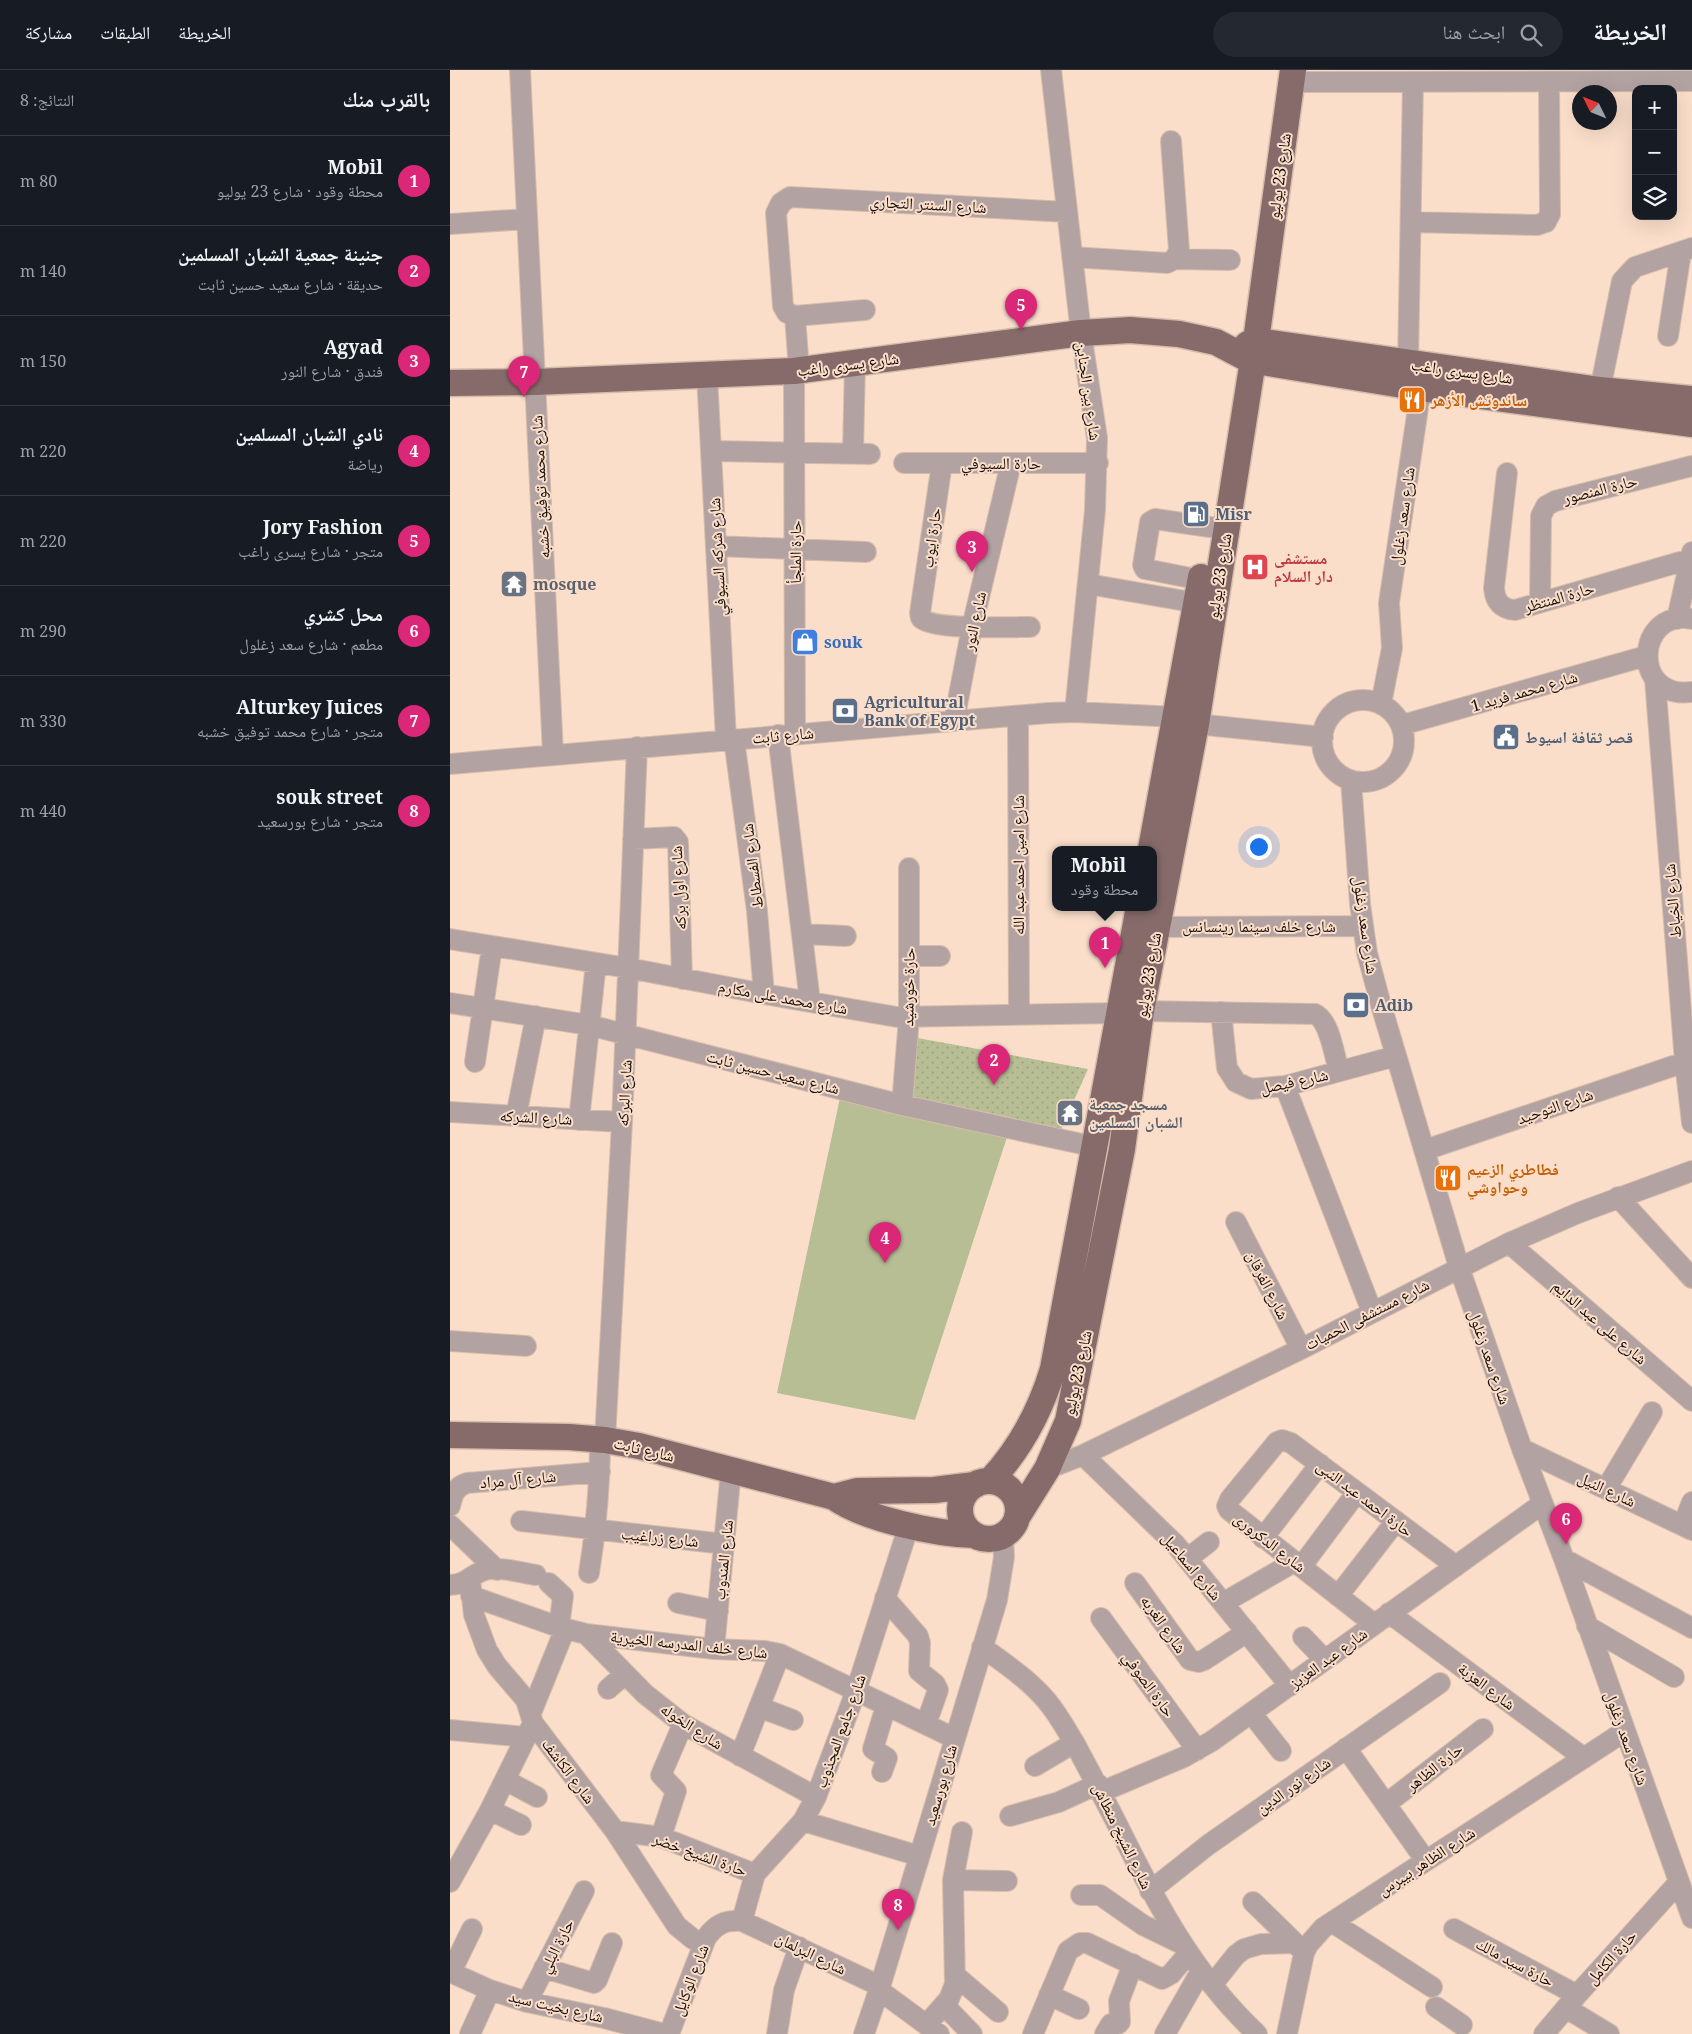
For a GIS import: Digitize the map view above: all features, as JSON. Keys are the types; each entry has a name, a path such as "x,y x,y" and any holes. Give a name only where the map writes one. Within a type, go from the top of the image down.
{"main road":[{"name":"شارع 23 يوليو","path":"982,1483 1017,1449 1038,1412 1054,1369 1096,1147 1130,1012 1156,927 1186,720 1249,352 1302,76"},
{"name":"شارع يسرى راغب","path":"450,383 535,382 797,371 1081,333 1130,330 1179,334 1249,352 1421,388 1692,424"},
{"name":"شارع 23 يوليو","path":"1152,846 1186,720 1199,591 1210,527 1249,352"},
{"name":"شارع يسرى راغب","path":"1249,352 1408,364 1600,390 1692,399"},
{"name":"شارع 23 يوليو","path":"1010,1526 1047,1468 1068,1421 1072,1402 1122,1149 1130,1012 1139,911"},
{"path":"1046,1392 1072,1402"},
{"name":"شارع ثابت","path":"450,1435 569,1437 602,1439 639,1446 834,1497 855,1509 909,1525 934,1531 974,1535"},
{"path":"1017,1449 1047,1468"},
{"path":"982,1483 998,1483 1012,1493 1016,1500 1010,1526 988,1539 974,1535 963,1522 960,1505 968,1490 982,1483"},
{"name":"شارع ثابت","path":"834,1497 857,1491 934,1490 982,1483"}],"street":[{"name":"شارع محمد توفيق خشبه","path":"520,70 553,754"},
{"name":"شارع بين الجناين","path":"1051,70 1081,333 1094,414 1098,463 1075,712"},
{"path":"1302,76 1413,82 1549,82 1619,76 1692,81"},
{"path":"1408,364 1413,82"},
{"path":"1411,222 1538,225 1546,222 1550,214 1549,82"},
{"path":"1171,141 1179,250 1175,259"},
{"name":"شارع السنتر التجاري","path":"795,316 787,313 783,306 776,213 781,203 790,197 1067,212"},
{"path":"450,224 527,219"},
{"path":"1668,336 1686,250"},
{"path":"1600,390 1622,281 1635,267 1686,250"},
{"path":"1072,256 1167,262 1175,259 1230,260"},
{"path":"795,316 865,310"},
{"name":"حارة الملجأ","path":"795,316 797,371 794,452 795,549 787,734 810,1002"},
{"path":"712,451 861,454 855,363"},
{"name":"شارع شركه السيوفي","path":"707,375 716,546 730,739"},
{"name":"شارع سعد زغلول","path":"1381,704 1392,648 1389,604 1421,388"},
{"name":"حارة السيوفي","path":"904,463 1098,463"},
{"name":"حارة ايوب","path":"942,463 920,613 921,618 929,624 972,627"},
{"name":"شارع النور","path":"954,721 972,627 1011,463"},
{"name":"حارة المنصور","path":"1540,602 1541,516 1546,506 1555,501 1692,466"},
{"name":"حارة المنتظر","path":"1506,473 1494,595 1497,602 1508,609 1516,610 1691,556"},
{"path":"1199,591 1145,569 1143,565 1150,522 1155,518 1210,527"},
{"path":"716,546 866,552"},
{"path":"1646,656 1648,646 1659,628 1667,622 1684,619 1691,556"},
{"path":"1088,584 1199,591"},
{"path":"972,627 1030,627"},
{"name":"شارع الخياط","path":"1646,656 1654,679 1685,1062 1692,1123"},
{"name":"شارع محمد فريد 1","path":"1402,725 1646,656"},
{"path":"1654,679 1672,692 1683,694 1692,692"},
{"path":"1360,700 1381,704 1390,709 1402,725 1403,751 1398,763 1389,773 1377,779 1364,782 1341,776 1326,758 1323,748 1325,726 1331,716 1344,706 1360,700"},
{"name":"شارع ثابت","path":"450,764 787,734 1075,712 1186,720 1323,737"},
{"name":"شارع امين احمد عبد الله","path":"1018,716 1019,1014"},
{"name":"شارع الفسطاط","path":"730,739 757,910 764,994"},
{"name":"شارع البركه","path":"589,1573 596,1529 622,1122 637,747"},
{"name":"شارع سعد زغلول","path":"1351,780 1363,926 1373,979 1459,1267 1522,1449 1564,1559 1692,1918"},
{"name":"شارع اول بركه","path":"633,839 674,837 678,842 682,980"},
{"name":"حارة خورشيد","path":"902,1105 909,1018 909,868"},
{"name":"شارع خلف سينما رينسانس","path":"1156,927 1363,926"},
{"path":"803,934 846,936"},
{"name":"شارع محمد على مكارم","path":"450,939 628,968 682,980 909,1018 1130,1012 1309,1013 1319,1016 1326,1025 1339,1071"},
{"path":"475,1062 492,946"},
{"path":"909,956 940,956"},
{"path":"579,1120 596,963"},
{"name":"شارع سعيد حسين ثابت","path":"450,1003 536,1016 626,1034 902,1105 1096,1147"},
{"name":"شارع فيصل","path":"1222,1012 1227,1068 1236,1082 1251,1089 1285,1086 1396,1056"},
{"path":"516,1116 536,1016"},
{"name":"شارع التوحيد","path":"1424,1150 1685,1062"},
{"path":"1285,1086 1372,1312"},
{"name":"شارع الشركه","path":"450,1112 622,1122"},
{"name":"شارع مستشفى الحميات","path":"1047,1468 1083,1455 1301,1349 1509,1243 1618,1197 1692,1171"},
{"path":"1618,1197 1692,1278"},
{"name":"شارع الفرقان","path":"1236,1222 1301,1349"},
{"name":"شارع على عبد الدايم","path":"1509,1243 1692,1400"},
{"path":"450,1341 526,1346"},
{"path":"1606,1489 1652,1412"},
{"name":"حارة احمد عبد النبى","path":"1273,1446 1282,1440 1287,1441 1456,1566"},
{"name":"شارع الدكرورى","path":"1273,1446 1228,1502 1227,1506 1231,1513 1338,1596 1382,1619"},
{"name":"شارع النيل","path":"1522,1449 1687,1528"},
{"name":"شارع اسماعيل","path":"1083,1455 1153,1521 1187,1559 1290,1686"},
{"path":"1263,1538 1320,1464"},
{"name":"شارع المندوب","path":"714,1649 731,1470"},
{"name":"شارع آل مراد","path":"450,1506 453,1493 457,1488 467,1483 600,1472"},
{"path":"1223,1603 1298,1564 1357,1492"},
{"path":"1687,1528 1692,1502"},
{"name":"شارع عبد العزيز","path":"1010,1816 1099,1788 1197,1750 1252,1714 1542,1504"},
{"name":"شارع زراغيب","path":"521,1521 725,1544"},
{"path":"1338,1596 1396,1521"},
{"path":"450,1525 497,1570"},
{"name":"شارع جامع المجذوب","path":"742,1920 755,1874 803,1821 816,1797 856,1691 909,1525"},
{"name":"شارع بورسعيد","path":"864,2034 880,1988 1001,1580 1010,1526"},
{"path":"1187,1559 1209,1542"},
{"path":"1564,1559 1692,1628"},
{"path":"450,1585 463,1583 471,1588 483,1571 497,1570 543,1579 563,1596 562,1628 530,1725 490,1810 450,1882"},
{"name":"شارع الغربه","path":"1135,1583 1190,1660 1194,1662 1204,1660 1247,1632"},
{"name":"شارع خلف المدرسه الخيرية","path":"471,1588 562,1628 586,1634 714,1649 757,1650 780,1654 954,1738"},
{"name":"شارع الكاشف","path":"471,1588 474,1615 487,1650 497,1666 526,1700 530,1725 615,1831 677,1926 693,1940 703,1944"},
{"path":"885,1598 918,1636 920,1643 919,1671 935,1684 938,1690 926,1724"},
{"path":"678,1603 718,1611"},
{"name":"حارة الصوفي","path":"1101,1618 1197,1750"},
{"name":"شارع العزبة","path":"1382,1619 1584,1758"},
{"path":"1587,1626 1674,1677"},
{"name":"شارع الخوله","path":"586,1634 645,1694 683,1724 816,1797"},
{"path":"1302,1637 1325,1660"},
{"name":"شارع الشيخ منطاش","path":"982,1646 1027,1681 1046,1700 1062,1721 1099,1788 1150,1891 1185,1949 1246,2030"},
{"path":"740,1756 780,1654"},
{"path":"608,1689 625,1674"},
{"name":"شارع نور الدين","path":"1150,1891 1208,1845 1440,1683"},
{"path":"882,1772 887,1758 873,1749 886,1706"},
{"path":"760,1707 793,1720"},
{"path":"1252,1714 1281,1751"},
{"path":"661,1837 676,1793 674,1788 661,1775 683,1724"},
{"path":"450,1730 530,1725"},
{"name":"حارة الظاهر","path":"1386,1804 1483,1729"},
{"name":"شارع الظاهر بيبرس","path":"1287,2034 1299,1948 1332,1922 1625,1731"},
{"path":"1035,1766 1074,1743"},
{"path":"1346,1748 1426,1861"},
{"path":"505,1780 537,1797"},
{"path":"490,1810 521,1825"},
{"path":"803,1821 919,1856"},
{"name":"حارة الشيخ خضر","path":"615,1831 661,1837 755,1874"},
{"path":"934,2031 944,2005 952,1992 956,1976 953,1880 962,1832"},
{"path":"953,1880 1007,1881"},
{"name":"حارة الكامل","path":"1544,2034 1679,1882"},
{"name":"حارة البلي","path":"527,2002 584,1891"},
{"path":"1032,2034 1068,1951 1080,1943 1087,1944 1133,1964 1157,1978 1171,1974 1185,1949 1143,1925 1100,1895 1081,1895"},
{"path":"1253,1902 1299,1948"},
{"name":"شارع الوكايل","path":"669,2034 706,1938 715,1926 728,1920 742,1920"},
{"name":"شارع البرلمان","path":"742,1920 880,1988 934,2031"},
{"path":"1332,1922 1432,1987"},
{"name":"حارة سيد مالك","path":"1454,1929 1572,2002 1609,2034"},
{"path":"450,1972 472,1930"},
{"path":"544,1968 595,1982 612,1943"},
{"path":"1166,2034 1206,1978 1244,1949 1261,1944 1299,1948"},
{"path":"777,2034 784,1990 799,1947"},
{"path":"1106,2034 1111,2024 1118,2024 1120,2022 1119,2001 1133,1964"},
{"name":"شارع بخيت سيد","path":"450,1972 490,1990 527,2002 604,2018 664,2034"},
{"path":"956,1976 998,2012"},
{"path":"470,2034 490,1990"},
{"path":"1049,1995 1079,2009"},
{"path":"944,2005 972,2034"},
{"path":"1436,2007 1464,2031"}],"green space":[{"path":"912,1037 1088,1069 1059,1134 906,1101"},
{"path":"840,1098 1008,1134 915,1420 777,1393"}],"place":[{"name":"Jory Fashion","path":"1021,330"},
{"name":"Alturkey Juices","path":"524,397"},
{"name":"ساندوتش الأزهر","path":"1412,400"},
{"name":"Misr","path":"1196,514"},
{"name":"مستشفى دار السلام","path":"1255,567"},
{"name":"Agyad","path":"972,572"},
{"name":"mosque","path":"514,584"},
{"name":"souk","path":"805,642"},
{"name":"Agricultural Bank of Egypt","path":"845,711"},
{"name":"قصر ثقافة اسيوط","path":"1506,737"},
{"name":"Mobil","path":"1105,968"},
{"name":"Adib","path":"1356,1005"},
{"name":"جنينة جمعية الشبان المسلمين","path":"994,1085"},
{"name":"مسجد جمعية الشبان المسلمين","path":"1070,1113"},
{"name":"فطاطري الزعيم وحواوشي","path":"1448,1178"},
{"name":"نادي الشبان المسلمين","path":"885,1263"},
{"name":"محل كشري","path":"1566,1544"},
{"name":"souk street","path":"898,1930"}]}
